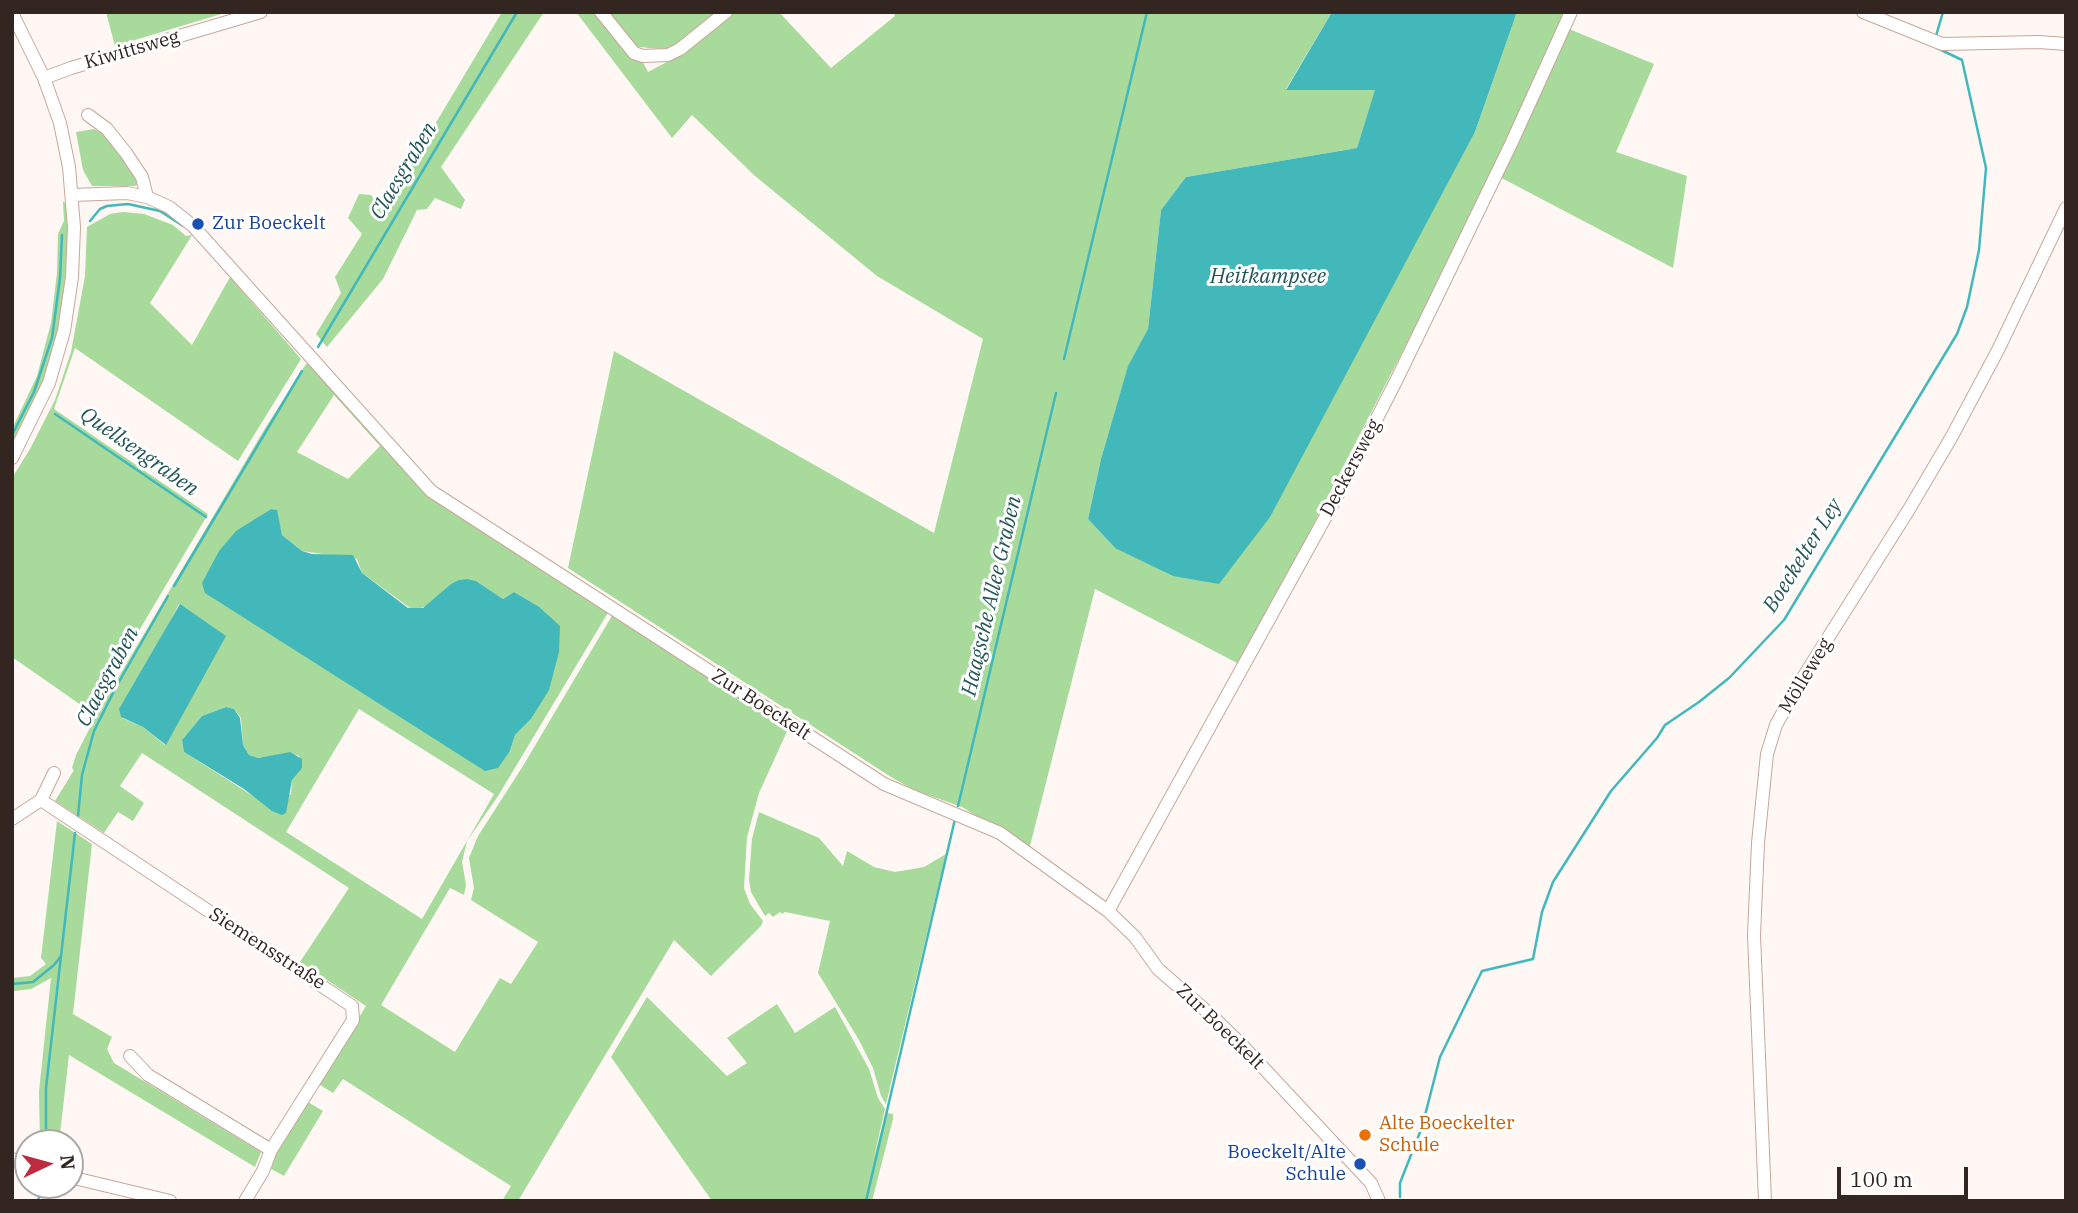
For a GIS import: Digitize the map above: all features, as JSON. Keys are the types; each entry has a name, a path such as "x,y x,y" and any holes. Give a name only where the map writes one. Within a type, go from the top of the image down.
{"street":[{"name":"Kiwittsweg","path":"44,78 261,12"},
{"path":"601,12 634,53 643,56 668,55 680,49 726,12"},
{"name":"Deckersweg","path":"1108,911 1323,521 1391,391 1511,144 1571,12"},
{"path":"1863,12 1942,44 2066,44"},
{"path":"12,13 44,78 63,135 72,195 72,277 64,331 49,383 12,458"},
{"path":"88,115 107,129 126,153 142,177 147,197"},
{"name":"Zur Boeckelt","path":"72,195 127,193 147,197 169,207 193,226 431,491 884,784 1000,834 1108,911 1135,937 1158,969 1242,1045 1371,1183 1379,1201"},
{"name":"Mölleweg","path":"1765,1201 1754,935 1758,843 1767,754 1776,725 1797,687 1951,438 1998,350 2066,208"},
{"path":"12,819 41,800 54,773"},
{"name":"Siemensstraße","path":"41,800 352,1006 353,1020 271,1150 245,1201"},
{"path":"130,1056 148,1074 271,1150"},
{"path":"84,1180 170,1201"}],"green space":[{"path":"106,12 228,12 115,46"},
{"path":"502,12 544,12 441,167 465,200 461,209 435,198 427,209 417,210 383,279 327,347 316,334 341,293 335,277 362,234 348,218 359,194 371,195 378,205 385,208"},
{"path":"576,12 598,12 648,72 665,63 729,12 779,12 831,68 895,16 893,12 1332,12 1286,89 1376,89 1357,148 1186,177 1161,210 1148,329 1128,367 1101,459 1088,519 1115,548 1383,303 1475,132 1517,12 1576,12 1569,29 1654,64 1616,152 1687,176 1673,268 1494,174 1241,665 1095,589 1029,850 962,807 914,790 891,777 568,568 614,351 934,533 983,339 877,276 755,176 692,115 672,138"},
{"path":"603,12 726,12 677,47 660,49 630,46"},
{"path":"94,129 108,137 139,184 92,186 83,170 76,132"},
{"path":"63,201 66,204 68,249 60,326 46,378 12,449 12,429 37,376 51,323 58,234 64,221"},
{"path":"110,214 144,214 173,225 186,236 192,235 150,303 192,345 230,277 301,359 238,461 75,348 54,409 208,514 91,712 12,657 12,478 55,400 71,352 85,276 87,227"},
{"path":"306,364 309,364 417,481 419,488 609,611 498,796 467,841 462,862 466,885 464,895 450,888 381,1005 455,1052 500,978 511,984 538,942 471,900 474,888 469,858 478,836 613,614 789,727 759,793 747,837 744,888 750,904 763,921 761,926 711,976 674,940 518,1201 502,1201 511,1186 343,1079 333,1093 317,1083 366,1006 300,962 349,888 142,753 120,786 144,803 133,821 118,812 104,833 55,801 74,770 72,768 76,755 98,712 264,430","holes":["334,395 380,446 348,479 297,452","271,509 276,510 282,535 302,551 357,559 362,573 413,610 428,606 451,584 468,579 476,581 503,599 514,592 538,606 538,707 531,719 515,735 510,752 236,532","179,604 225,636 165,745 143,727 122,718","226,707 234,709 241,718 243,745 249,755 257,758 290,753 299,756 302,763 292,780 291,794 267,805 184,752 182,740 202,716","359,709 494,794 422,919 286,832"]},
{"path":"759,812 819,838 843,866 847,851 874,867 895,872 924,867 946,854 886,1104 859,1040 818,973 830,921 785,912 773,917 769,913 765,916 751,892 749,879 752,839"},
{"path":"57,821 92,844 73,1014 112,1037 107,1049 114,1063 261,1152 255,1167 69,1055 61,1129 40,1129 39,1091 51,978 31,989 12,991 12,978 30,976 46,964 41,958"},
{"path":"647,997 727,1076 747,1063 727,1038 777,1004 795,1033 835,1007 869,1069 878,1098 885,1109 873,1161 886,1113 893,1114 872,1201 712,1201 611,1057"},
{"path":"306,1101 323,1111 284,1176 268,1167"}],"water":[{"name":"Heitkampsee","path":"1332,12 1517,12 1475,132 1270,517 1219,584 1173,576 1115,548 1088,519 1101,459 1128,366 1148,329 1161,210 1186,177 1357,148 1375,90 1286,90"},
{"path":"271,509 277,510 282,535 302,551 312,554 353,555 362,573 408,608 423,608 451,584 468,579 476,581 503,599 514,592 538,606 560,626 559,652 549,690 531,719 515,735 510,751 498,768 485,771 205,593 202,583 219,551 236,531"},
{"path":"180,604 226,636 166,745 143,727 121,717 119,709"},
{"path":"226,707 234,709 240,718 243,745 249,755 258,758 290,752 302,759 302,768 292,780 286,813 282,815 272,811 244,789 184,752 182,740 202,716"}],"waterway":[{"name":"Claesgraben","path":"318,347 517,12"},
{"name":"Haagsche Allee Graben","path":"1064,359 1147,12"},
{"name":"Boeckelter Ley","path":"1936,36 1943,12"},
{"name":"Boeckelter Ley","path":"1400,1197 1400,1183 1422,1127 1440,1057 1482,971 1533,959 1542,912 1553,882 1611,791 1665,725 1729,678 1784,620 1957,334 1967,307 1979,250 1986,168 1962,60 1937,48"},
{"path":"90,221 100,209 128,204 160,211 183,226"},
{"path":"12,435 34,392 52,338 60,278 62,235"},
{"name":"Claesgraben","path":"174,586 302,371"},
{"name":"Haagsche Allee Graben","path":"958,806 1056,393"},
{"name":"Quellsengraben","path":"55,414 206,517"},
{"name":"Claesgraben","path":"78,816 82,775 94,731 168,596"},
{"name":"Haagsche Allee Graben","path":"866,1201 955,819"},
{"name":"Claesgraben","path":"12,984 33,982 61,956 75,833"},
{"path":"46,1129 46,1088 61,956"}],"place":[{"name":"Zur Boeckelt","path":"198,224"},
{"name":"Alte Boeckelter Schule","path":"1365,1135"},
{"name":"Boeckelt/Alte Schule","path":"1360,1164"}]}
